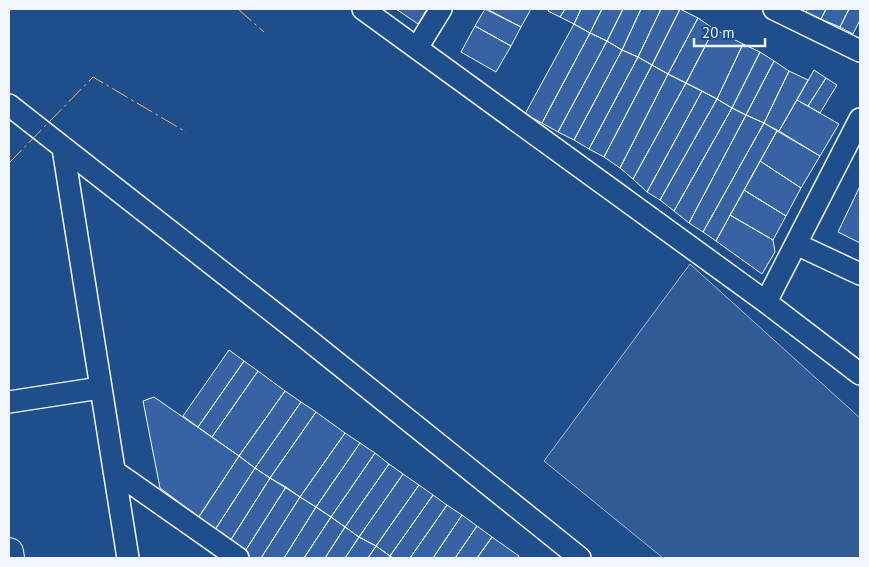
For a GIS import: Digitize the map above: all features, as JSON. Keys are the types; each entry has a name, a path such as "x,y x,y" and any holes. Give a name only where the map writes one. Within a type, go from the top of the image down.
{"main road":[{"path":"9,552 10,558"}],"street":[{"path":"363,9 766,302 860,374"},
{"path":"417,48 441,9"},
{"path":"774,9 860,51"},
{"path":"9,106 320,349 580,558"},
{"path":"766,302 860,119"},
{"path":"63,148 128,558"},
{"path":"796,244 860,274"},
{"path":"9,402 100,388"},
{"path":"114,471 238,558"}],"shaded area":[{"path":"690,264 860,418 860,558 663,558 544,461"}],"building":[{"path":"396,9 427,9 418,24"},
{"path":"485,9 521,27 511,46 475,26"},
{"path":"487,9 531,9 521,27"},
{"path":"549,9 565,9 560,17 548,11"},
{"path":"565,9 581,9 574,24 560,17"},
{"path":"581,9 602,9 590,33 574,24"},
{"path":"602,9 623,9 607,41 590,33"},
{"path":"623,9 641,9 622,50 607,41"},
{"path":"641,9 661,9 638,57 622,50"},
{"path":"661,9 680,9 652,65 638,57"},
{"path":"680,9 698,18 668,74 652,65"},
{"path":"808,9 826,9 821,19 806,12"},
{"path":"826,9 849,9 840,27 821,19"},
{"path":"849,9 860,9 860,20 853,34 840,27"},
{"path":"698,18 714,29 686,83 668,74"},
{"path":"574,24 590,33 542,123 525,114"},
{"path":"475,26 511,46 496,72 461,52"},
{"path":"714,29 743,44 717,99 686,83"},
{"path":"590,33 607,41 558,132 542,123"},
{"path":"607,41 622,50 574,140 558,132"},
{"path":"743,44 760,52 732,108 717,99"},
{"path":"622,50 638,57 589,149 574,140"},
{"path":"760,52 774,61 746,115 732,108"},
{"path":"638,57 652,65 604,157 589,149"},
{"path":"774,61 789,71 764,123 746,115"},
{"path":"652,65 668,74 620,168 604,157"},
{"path":"814,70 826,78 808,106 797,100"},
{"path":"789,71 808,80 779,131 764,123"},
{"path":"668,74 686,83 633,179 620,168"},
{"path":"826,78 837,85 820,113 808,106"},
{"path":"686,83 702,91 647,192 633,179"},
{"path":"702,91 717,99 660,200 647,192"},
{"path":"717,99 732,108 674,211 660,200"},
{"path":"797,100 839,124 820,156 779,131"},
{"path":"732,108 746,115 689,223 674,211"},
{"path":"746,115 764,123 703,232 689,223"},
{"path":"764,123 777,131 716,241 703,232"},
{"path":"777,131 820,156 801,188 760,161"},
{"path":"760,161 801,188 786,216 744,190"},
{"path":"860,186 860,243 838,232"},
{"path":"744,190 786,216 773,240 730,215"},
{"path":"730,215 773,240 775,252 762,274 716,241"},
{"path":"229,350 244,361 198,427 183,416"},
{"path":"244,361 258,371 212,437 198,427"},
{"path":"258,371 285,391 239,456 212,437"},
{"path":"285,391 301,402 255,468 239,456"},
{"path":"154,397 239,456 199,517 160,488 143,401"},
{"path":"301,402 316,412 270,478 255,468"},
{"path":"316,412 345,433 300,497 270,478"},
{"path":"345,433 360,443 316,507 300,497"},
{"path":"360,443 375,453 331,517 316,507"},
{"path":"375,453 389,464 345,527 331,517"},
{"path":"239,456 255,468 211,536 194,524"},
{"path":"389,464 403,474 359,537 345,527"},
{"path":"255,468 270,478 227,546 211,536"},
{"path":"403,474 419,485 376,546 359,537"},
{"path":"270,478 286,487 242,556 227,546"},
{"path":"419,485 433,495 390,556 376,546"},
{"path":"286,487 300,497 261,558 246,558 242,556"},
{"path":"433,495 447,505 410,558 393,558 390,556"},
{"path":"300,497 316,507 284,558 261,558"},
{"path":"447,505 462,515 433,558 410,558"},
{"path":"316,507 331,517 304,558 284,558"},
{"path":"462,515 477,526 455,558 433,558"},
{"path":"331,517 345,527 325,558 304,558"},
{"path":"477,526 492,537 477,558 455,558"},
{"path":"345,527 359,537 345,558 325,558"},
{"path":"359,537 376,546 368,558 345,558"},
{"path":"492,537 519,556 518,558 477,558"},
{"path":"376,546 390,556 389,558 368,558"}],"power":[{"path":"238,9 264,32"},
{"path":"9,163 93,77 186,132"}]}
